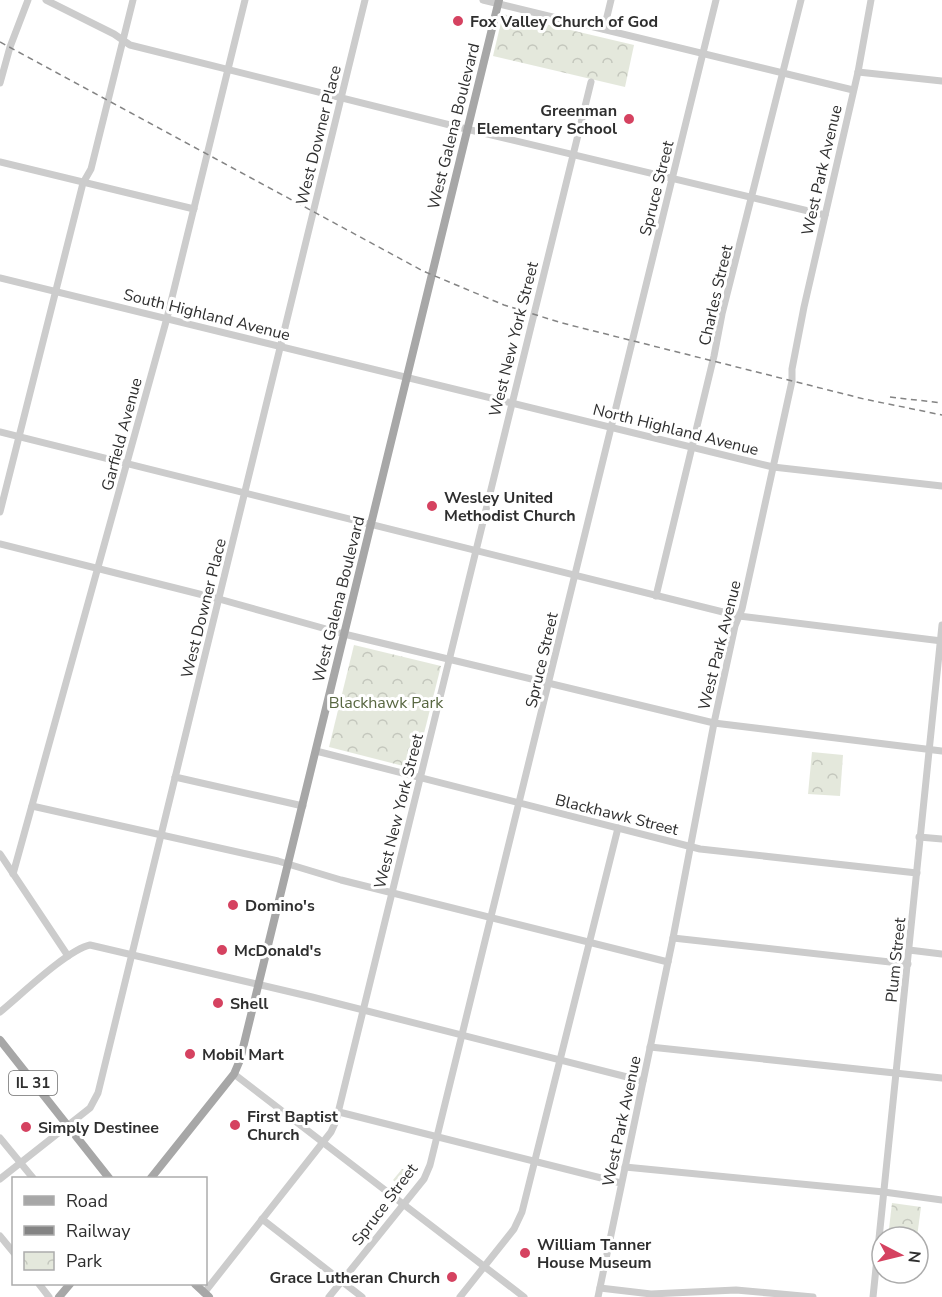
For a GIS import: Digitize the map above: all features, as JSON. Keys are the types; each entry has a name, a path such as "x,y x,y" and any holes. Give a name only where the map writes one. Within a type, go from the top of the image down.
{"main road":[{"name":"West Galena Boulevard","path":"153,1177 234,1074 240,1060 499,2"},
{"name":"IL 31","path":"0,1041 107,1177"},
{"path":"59,1297 69,1285"}],"street":[{"path":"0,83 10,47 28,0"},
{"path":"46,0 114,34 130,45 825,215"},
{"path":"0,512 83,183 91,169 133,0"},
{"name":"Garfield Avenue","path":"13,874 167,318 245,0"},
{"name":"West Downer Place","path":"0,1179 90,1108 94,1102 365,0"},
{"path":"483,0 499,2 853,90"},
{"path":"604,29 611,0"},
{"name":"Spruce Street","path":"329,1297 428,1173 716,0"},
{"name":"Charles Street","path":"656,596 722,314 801,0"},
{"name":"West Park Avenue","path":"598,1297 673,938 714,723 792,381 792,369 804,307 858,72 871,0"},
{"path":"858,72 942,81"},
{"name":"West New York Street","path":"205,1296 324,1141 334,1127 339,1112 591,82"},
{"path":"0,162 194,209"},
{"name":"South Highland Avenue","path":"0,278 407,377"},
{"name":"North Highland Avenue","path":"407,377 773,467 942,486"},
{"path":"0,432 740,616 941,641"},
{"path":"0,544 219,599 344,634 714,723 942,751"},
{"name":"Plum Street","path":"873,1297 898,1073 942,625"},
{"name":"Blackhawk Street","path":"316,751 700,849 917,873"},
{"path":"175,777 303,806"},
{"path":"32,806 278,861 393,893 668,962"},
{"path":"460,1297 519,1221 618,828"},
{"path":"920,837 942,839"},
{"path":"0,854 68,956"},
{"path":"673,938 908,964"},
{"path":"0,1012 68,956 90,945 643,1081"},
{"path":"909,950 942,954"},
{"path":"650,1047 942,1078"},
{"path":"234,1074 524,1297"},
{"path":"339,1112 621,1183"},
{"path":"0,1138 31,1177"},
{"path":"625,1167 884,1192 942,1200"},
{"path":"262,1219 362,1297"},
{"path":"0,1236 12,1251"},
{"path":"40,1285 49,1297"},
{"path":"600,1288 651,1294 736,1290 813,1297"}],"green space":[{"path":"503,14 634,45 625,87 493,56"},
{"name":"Blackhawk Park","path":"354,645 441,666 415,769 329,747"},
{"path":"812,752 843,755 840,796 808,794"},
{"path":"402,1169 419,1169 404,1189 393,1180"},
{"path":"892,1203 921,1207 919,1225 889,1225"}],"railway":[{"path":"0,42 423,271 504,305 562,323 864,399 942,415"},
{"path":"890,397 942,403"}],"place":[{"name":"Fox Valley Church of God","path":"458,21"},
{"name":"Greenman Elementary School","path":"629,119"},
{"name":"Wesley United Methodist Church","path":"432,506"},
{"name":"Domino's","path":"233,905"},
{"name":"McDonald's","path":"222,950"},
{"name":"Shell","path":"218,1003"},
{"name":"Mobil Mart","path":"190,1054"},
{"name":"First Baptist Church","path":"235,1125"},
{"name":"Simply Destinee","path":"26,1127"},
{"name":"William Tanner House Museum","path":"525,1253"},
{"name":"Grace Lutheran Church","path":"452,1277"}]}
